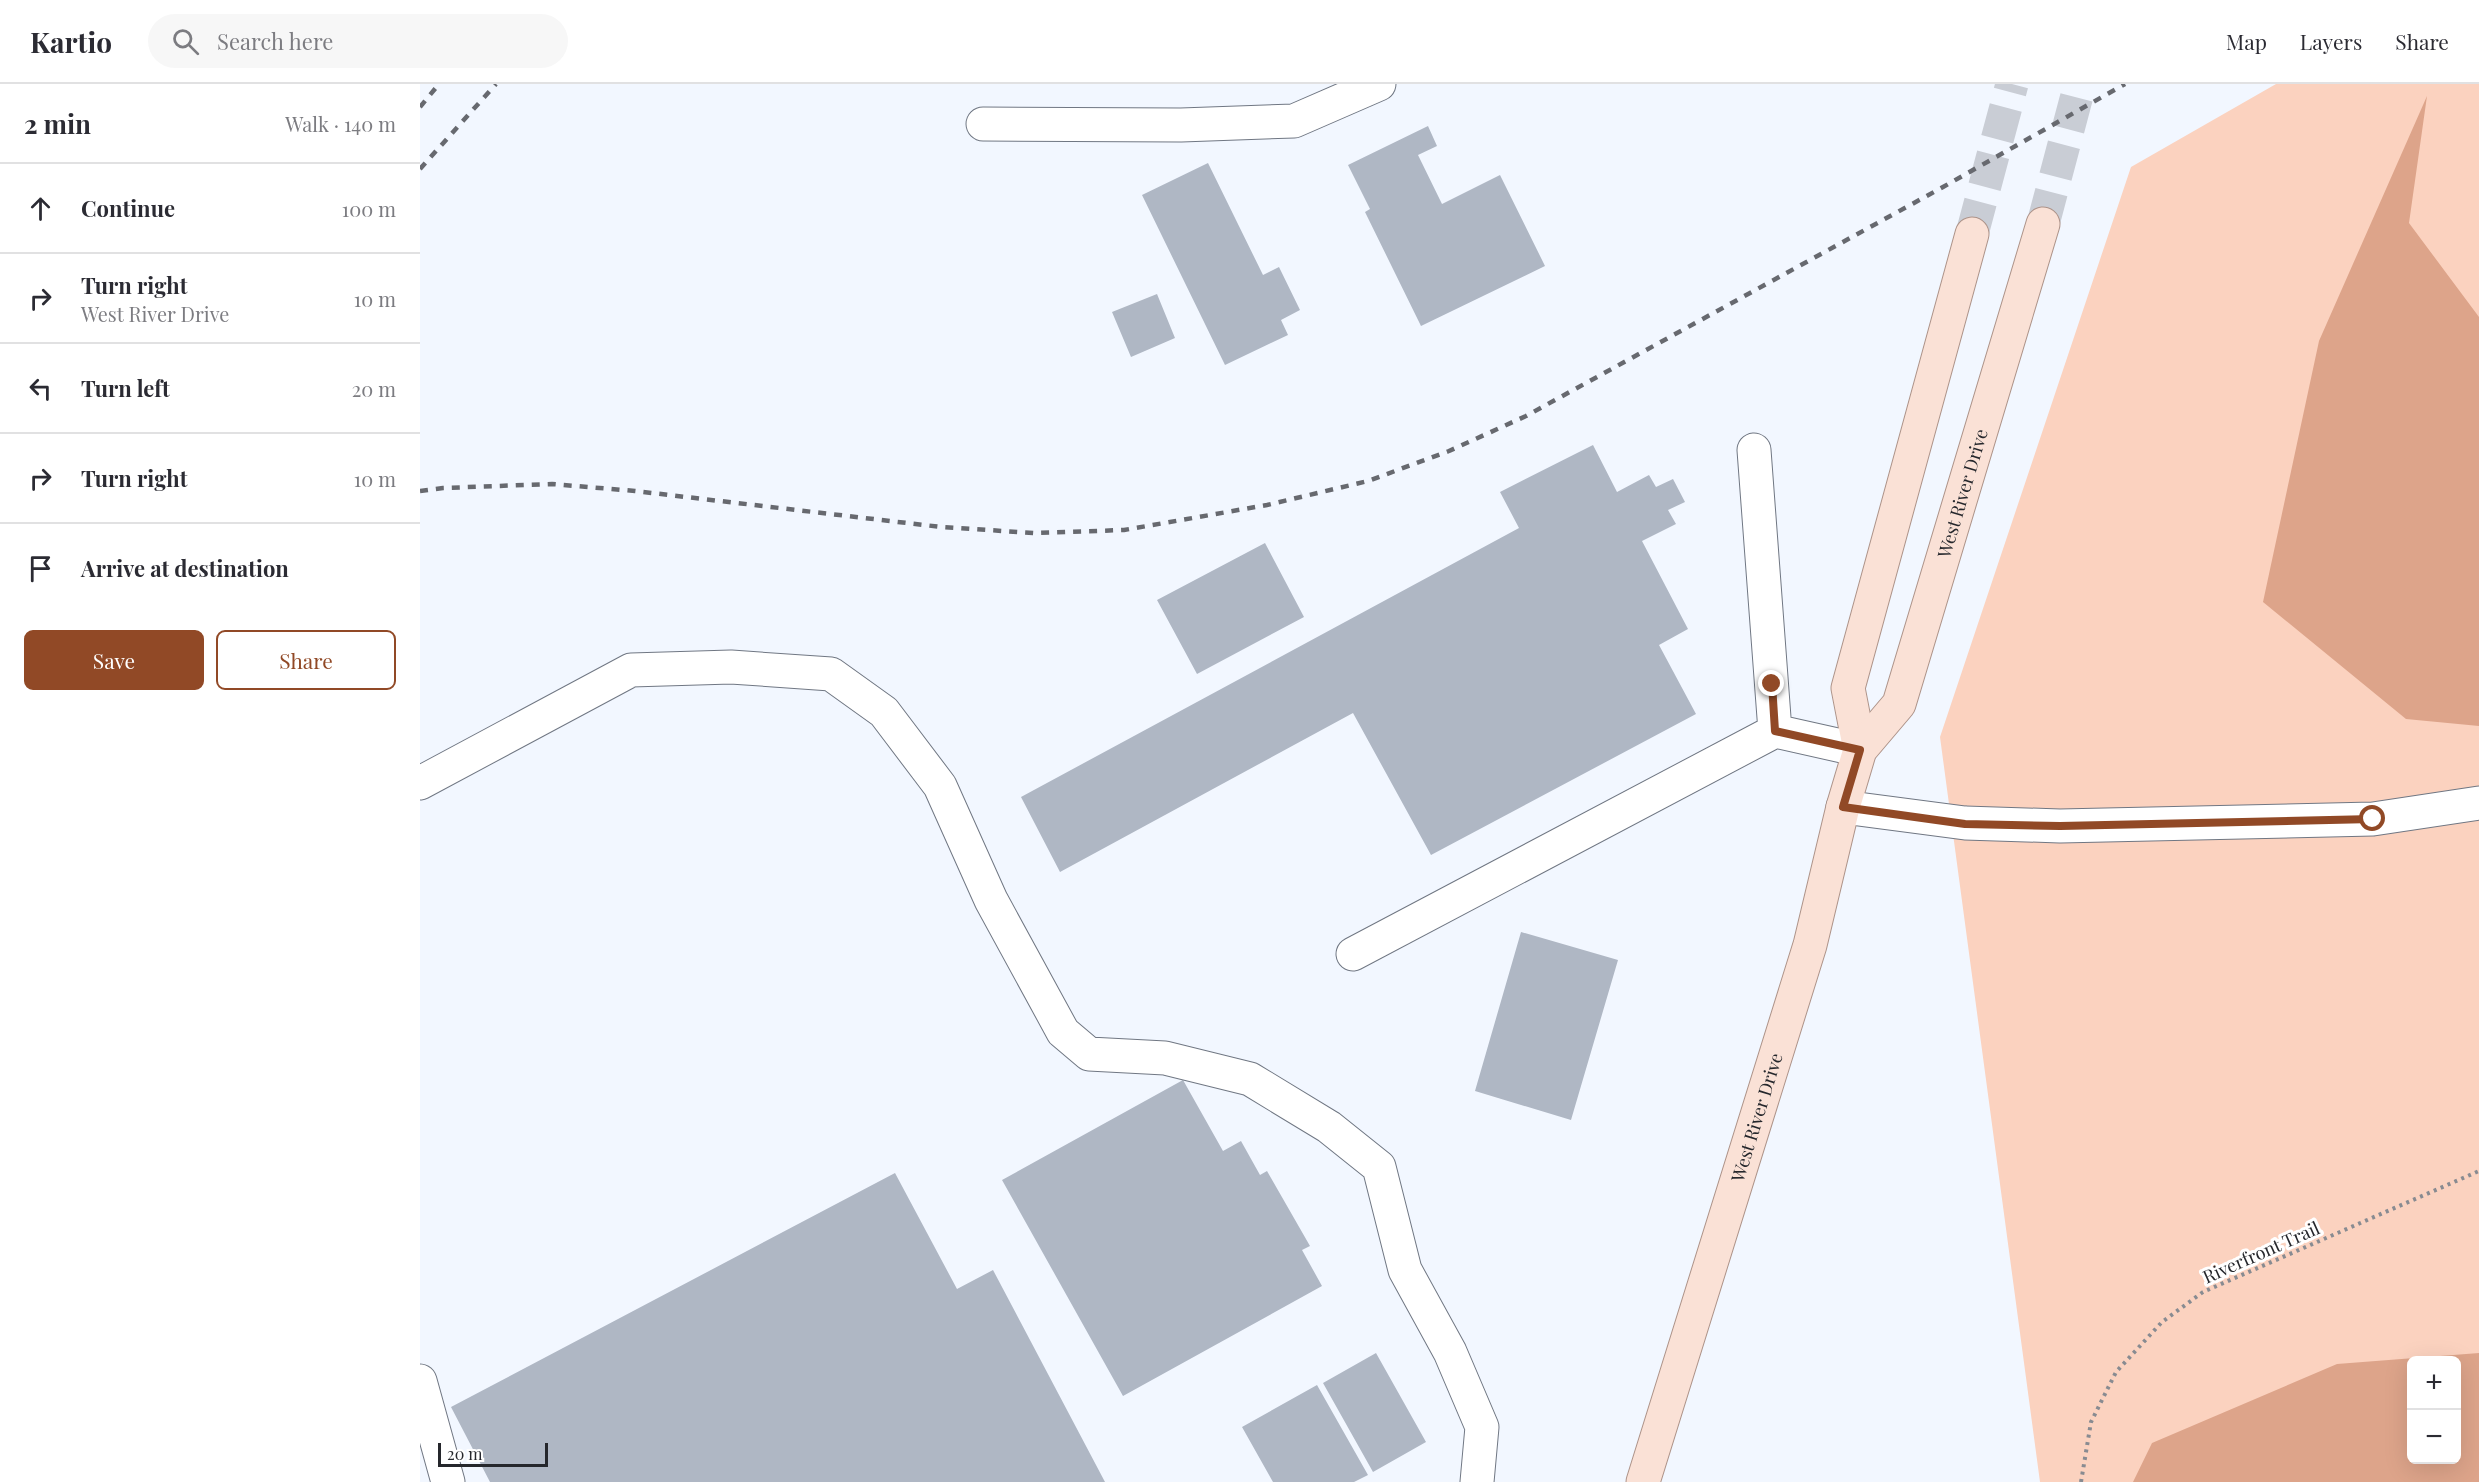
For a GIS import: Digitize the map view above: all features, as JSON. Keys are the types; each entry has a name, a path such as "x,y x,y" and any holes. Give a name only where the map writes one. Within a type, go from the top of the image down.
{"main road":[{"name":"West River Drive","path":"1643,1482 1810,945 1843,807 1860,750 1899,704 2043,224"},
{"name":"West River Drive","path":"1860,750 1848,688 1972,234"}],"lane":[{"path":"983,124 1181,125 1294,121 1379,84"},
{"path":"1755,450 1775,731"},
{"path":"420,783 631,670 732,667 831,674 884,712 940,786 991,900 1063,1032 1089,1054 1165,1058 1250,1079 1329,1127 1379,1167 1405,1270 1450,1352 1482,1427 1477,1482"},
{"path":"1353,954 1775,731 1860,750"},
{"path":"1843,807 1965,824 2060,826 2373,819 2479,803"},
{"path":"420,1381 448,1482"}],"path":[{"name":"Riverfront Trail","path":"2081,1482 2091,1422 2116,1372 2162,1322 2203,1292 2479,1170"}],"shaded area":[{"path":"2276,84 2479,84 2479,1482 2040,1482 1940,737 2131,167"},
{"path":"2427,96 2409,223 2479,317 2479,726 2406,719 2263,602 2319,341"},
{"path":"2479,1353 2479,1482 2133,1482 2152,1443 2337,1364 2407,1359 2407,1464 2461,1464 2461,1356 2440,1356"}],"building":[{"path":"1428,126 1437,146 1418,155 1442,204 1500,175 1545,266 1421,326 1365,212 1370,209 1348,165"},
{"path":"1208,163 1263,275 1279,267 1300,310 1281,320 1288,335 1225,365 1142,195"},
{"path":"1157,294 1175,338 1131,357 1112,312"},
{"path":"1593,445 1617,492 1649,475 1656,487 1673,479 1685,502 1668,510 1676,524 1642,541 1688,629 1659,645 1696,714 1431,855 1353,713 1060,872 1021,797 1519,528 1500,492"},
{"path":"1265,543 1304,617 1197,674 1157,600"},
{"path":"1521,932 1618,960 1571,1120 1475,1091"},
{"path":"1183,1080 1223,1151 1241,1141 1260,1175 1267,1171 1310,1246 1302,1250 1322,1286 1123,1396 1002,1180"},
{"path":"895,1173 957,1289 993,1270 1105,1482 490,1482 451,1407"},
{"path":"1376,1353 1426,1442 1373,1472 1323,1383"},
{"path":"1317,1385 1368,1475 1354,1482 1273,1482 1242,1427"}],"tunnel":[{"path":"1972,234 2012,84"},
{"path":"2043,224 2080,84"}],"railway":[{"path":"420,107 439,84"},
{"path":"420,169 496,84"},
{"path":"420,491 552,484 635,491 941,527 1034,533 1124,530 1267,505 1368,481 1449,451 1526,416 1943,187 2125,84"}],"route":[{"path":"1772,684 1775,731 1860,750 1843,807 1965,824 2060,826 2373,819"}]}
